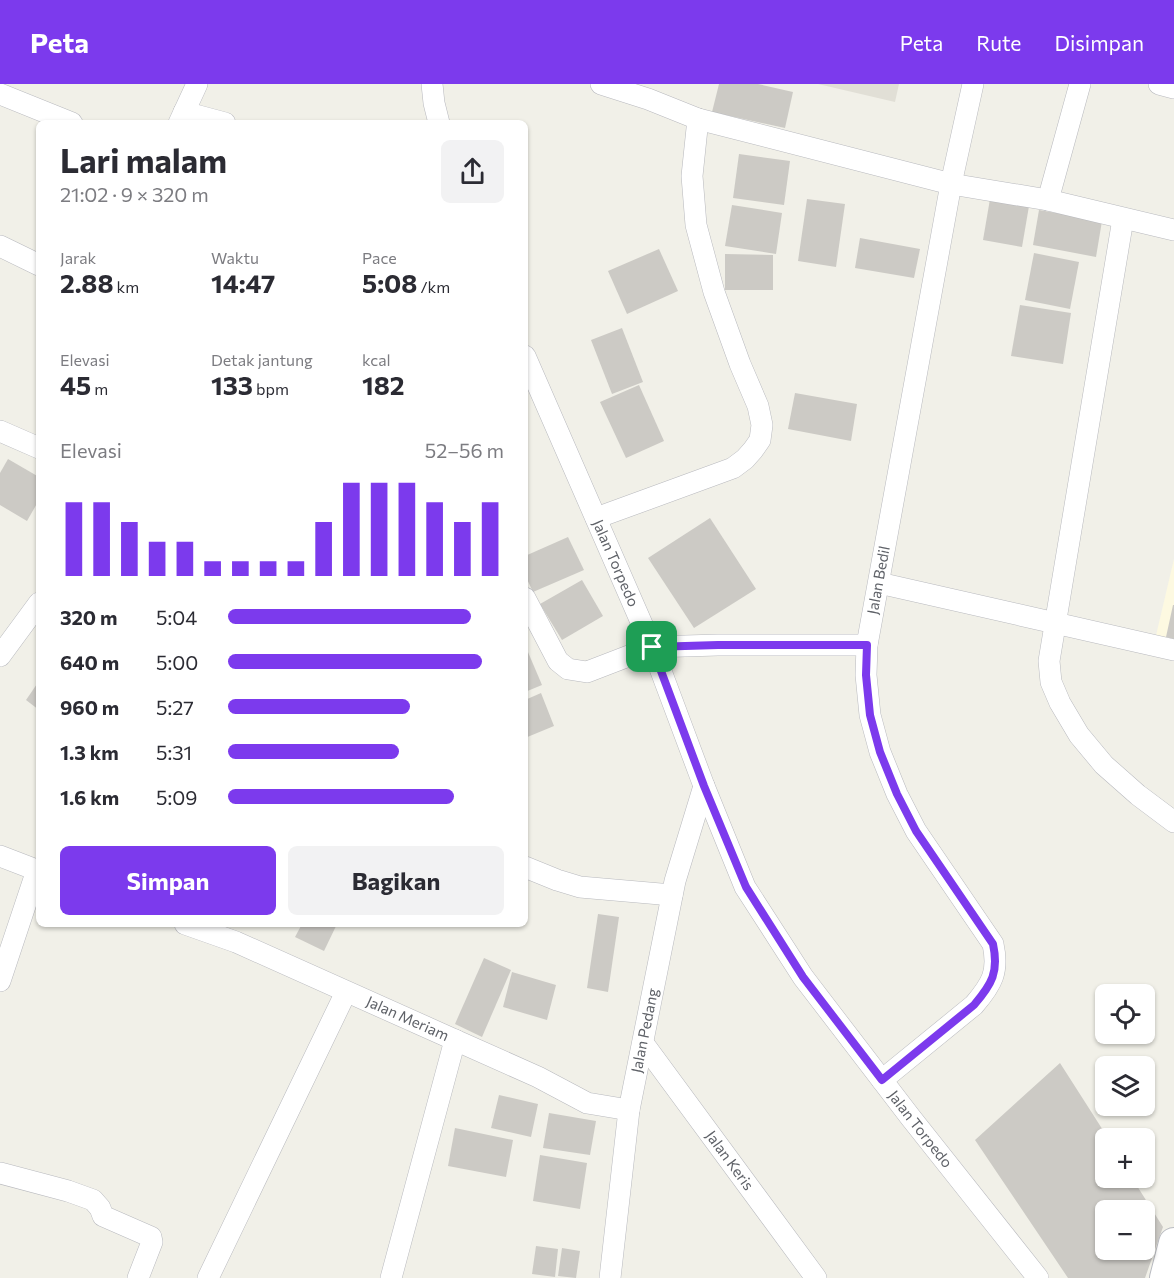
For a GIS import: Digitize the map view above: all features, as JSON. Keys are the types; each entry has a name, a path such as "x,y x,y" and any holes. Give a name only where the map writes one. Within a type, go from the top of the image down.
{"street":[{"path":"197,84 182,117 204,120"},
{"path":"432,84 438,120"},
{"path":"601,84 648,99 698,119 951,184 1048,200 1174,230"},
{"name":"Jalan Bedil","path":"882,1080 974,1005 992,981 996,956 993,944 916,831 897,794 880,752 870,715 866,675 867,645 951,184 973,84"},
{"path":"1048,200 1080,84"},
{"path":"1159,84 1174,88"},
{"path":"0,94 65,120"},
{"path":"596,518 734,468 745,459 760,440 762,425 758,406 714,292 696,225 692,176 698,119"},
{"path":"1123,219 1050,671 1051,682 1060,703 1079,735 1104,765 1174,822"},
{"path":"0,246 36,264"},
{"name":"Jalan Torpedo","path":"528,363 652,647 704,786 746,887 803,977 1038,1278"},
{"path":"0,431 36,447"},
{"path":"879,583 1174,650"},
{"path":"528,604 558,661 568,669 587,672 652,647 867,645"},
{"path":"0,656 36,607"},
{"name":"Jalan Pedang","path":"614,1273 629,1110 675,880 704,786"},
{"path":"0,856 36,869"},
{"path":"528,868 580,887 672,895"},
{"path":"0,981 36,876"},
{"name":"Jalan Meriam","path":"194,927 236,942 538,1077 587,1103 629,1110"},
{"path":"208,1278 346,992"},
{"path":"391,1278 455,1040"},
{"name":"Jalan Keris","path":"643,1043 816,1278"},
{"path":"0,1173 93,1200 106,1218 151,1237 152,1242 138,1278"},
{"path":"1165,1278 1174,1244"}],"shaded area":[{"path":"818,84 899,84 895,102"},
{"path":"1174,559 1174,649 1154,644"}],"building":[{"path":"719,84 758,84 793,92 785,128 712,112"},
{"path":"739,154 790,161 784,205 733,198"},
{"path":"807,199 845,204 836,267 798,261"},
{"path":"990,199 1029,206 1022,247 983,240"},
{"path":"732,205 782,213 776,254 725,246"},
{"path":"1039,210 1102,221 1096,257 1033,245"},
{"path":"860,238 920,249 914,278 855,268"},
{"path":"659,249 678,291 627,314 608,271"},
{"path":"1034,253 1079,262 1070,309 1025,300"},
{"path":"725,254 773,255 773,290 725,290"},
{"path":"1020,305 1071,313 1063,364 1011,356"},
{"path":"622,328 643,382 612,394 591,340"},
{"path":"639,385 664,441 626,458 600,402"},
{"path":"795,393 857,404 851,441 788,429"},
{"path":"8,459 36,475 36,505 27,521 0,505 0,473"},
{"path":"710,518 756,589 694,628 648,558"},
{"path":"568,537 584,570 533,592 528,581 528,555"},
{"path":"582,580 603,616 562,640 540,604"},
{"path":"1174,605 1174,639 1166,637"},
{"path":"528,652 542,685 528,691"},
{"path":"36,685 36,708 26,700"},
{"path":"541,693 554,726 528,737 528,699"},
{"path":"598,914 619,917 608,992 587,988"},
{"path":"300,927 336,927 324,951 295,937"},
{"path":"484,958 511,970 482,1037 455,1024"},
{"path":"512,972 556,985 547,1020 503,1007"},
{"path":"1060,1063 1102,1128 1095,1128 1095,1188 1138,1188 1146,1200 1095,1200 1095,1260 1151,1260 1145,1278 1068,1278 975,1140"},
{"path":"499,1095 538,1104 531,1137 491,1128"},
{"path":"549,1113 596,1121 590,1155 543,1148"},
{"path":"455,1128 513,1140 506,1177 448,1166"},
{"path":"540,1155 587,1163 580,1209 533,1201"},
{"path":"1155,1214 1163,1227 1155,1250"},
{"path":"536,1246 558,1249 555,1277 532,1274"},
{"path":"562,1248 580,1251 576,1278 558,1276"}],"route":[{"path":"867,645 866,675 870,715 880,752 897,794 916,831 993,944 996,956 992,981 974,1005 882,1080 803,977 746,887 704,786 652,647 867,645"}]}
